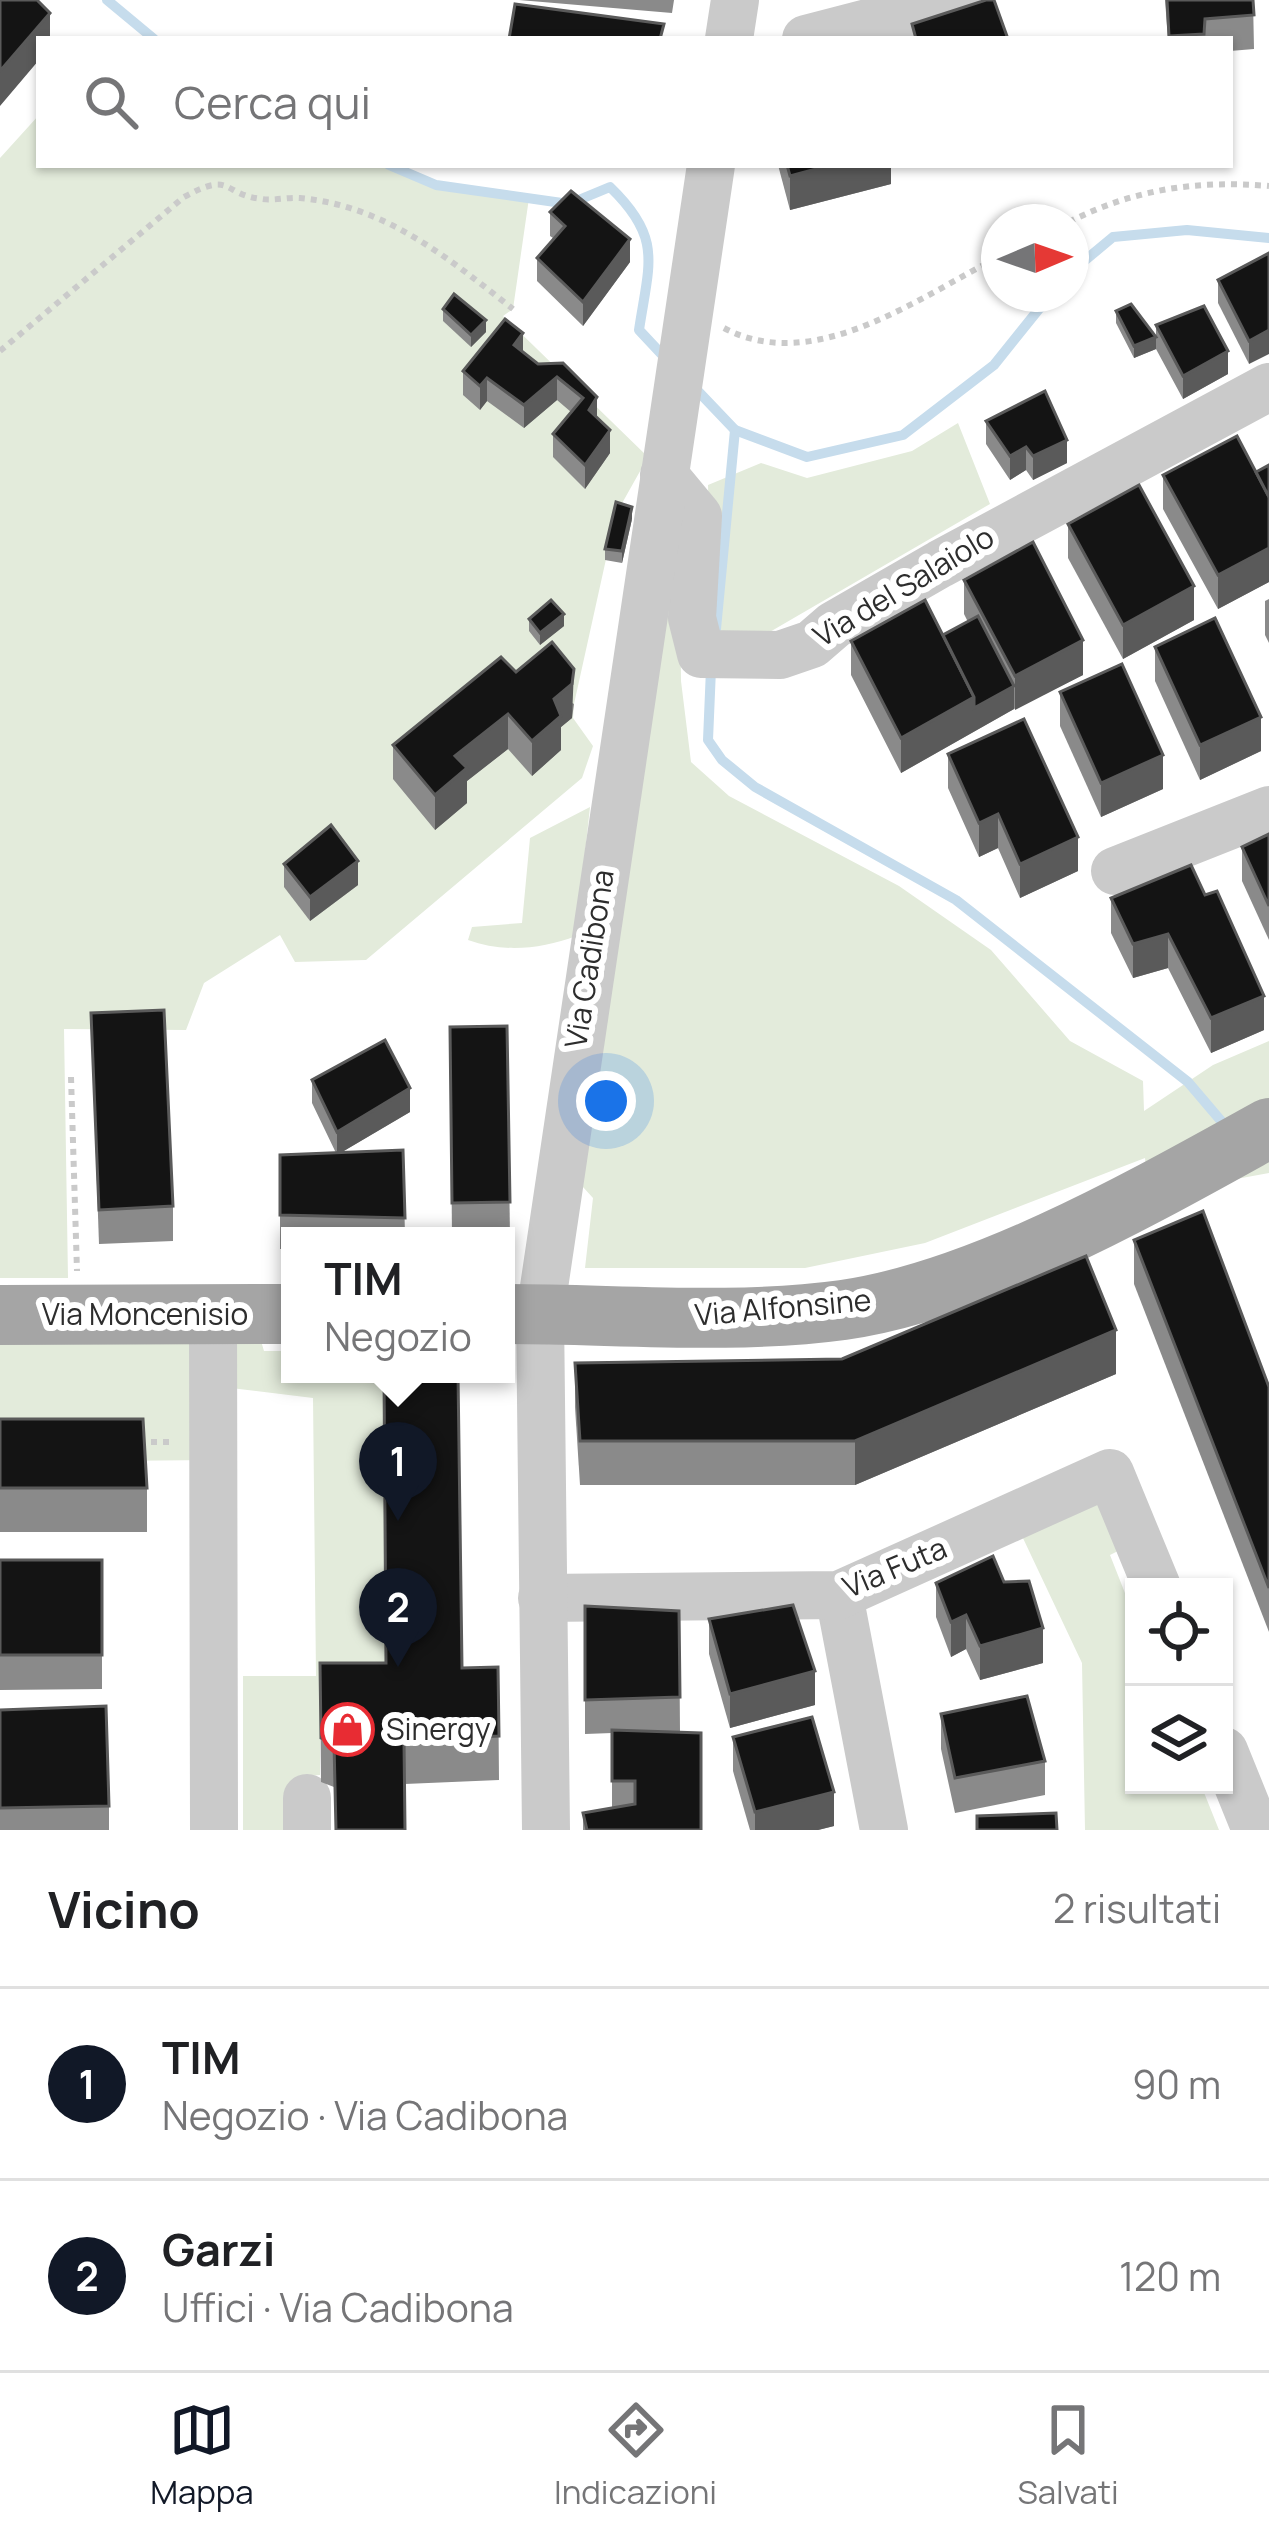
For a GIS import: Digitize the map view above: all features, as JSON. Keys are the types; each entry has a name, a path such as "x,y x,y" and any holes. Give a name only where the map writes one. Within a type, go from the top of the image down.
{"main road":[{"name":"Via Alfonsine","path":"523,1314 720,1317 843,1310 913,1294 1149,1195 1269,1128"},
{"name":"Via Alfonsine","path":"1149,1195 1269,1173"},
{"name":"Via Moncenisio","path":"0,1315 281,1314"}],"street":[{"path":"729,36 735,0"},
{"path":"818,36 956,0"},
{"name":"Via Cadibona","path":"546,1830 542,1598 523,1314 672,428 711,168"},
{"name":"Via del Salaiolo","path":"664,475 698,516 692,618 701,655 780,656 812,644 940,564 1269,387"},
{"path":"1115,871 1269,810"},
{"path":"213,1315 214,1830"},
{"name":"Via Futa","path":"542,1598 838,1595 1110,1473 1153,1578"},
{"path":"838,1595 884,1830"},
{"path":"1233,1773 1256,1830"}],"path":[{"path":"1089,212 1114,199 1156,189 1225,182 1269,186"},
{"path":"0,351 184,197 207,184 228,184 263,200 301,198 393,223 428,242 513,309"},
{"path":"688,319 745,339 805,346 857,328 981,266"},
{"path":"71,1077 78,1315"},
{"path":"118,1442 213,1442"}],"green space":[{"path":"36,118 36,168 396,168 436,185 529,198 513,309 503,316 648,457 616,514 574,704 573,718 593,746 582,778 366,960 295,962 280,935 204,983 186,1030 64,1029 68,1278 0,1278 0,158"},
{"path":"958,423 990,504 761,637 712,635 708,485 761,463 807,478 912,451"},
{"path":"679,521 681,681 691,762 729,796 899,886 991,950 1070,1041 1143,1081 1144,1111 1213,1065 1269,1041 1269,1173 1149,1195 1145,1158 925,1243 805,1268 585,1268 593,1198 572,1175"},
{"path":"590,807 576,936 522,948 468,940 472,927 522,923 530,838"},
{"path":"253,1314 264,1351 281,1351 281,1383 382,1383 384,1387 386,1707 320,1707 320,1775 295,1777 295,1830 243,1830 243,1676 316,1676 313,1398 214,1386 213,1460 0,1462 0,1315"},
{"path":"1110,1473 1138,1541 1110,1555 1125,1593 1125,1794 1205,1794 1219,1830 1085,1830 1082,1663 1013,1517"}],"building":[{"path":"0,0 37,0 50,13 0,71"},
{"path":"994,0 1007,36 915,36 912,24"},
{"path":"1167,0 1253,0 1254,15 1205,19 1204,34 1169,36"},
{"path":"515,4 664,24 661,36 510,36"},
{"path":"788,168 820,168 790,176"},
{"path":"571,191 630,239 583,302 537,258 565,226 550,212"},
{"path":"1269,253 1269,330 1249,341 1218,280"},
{"path":"454,294 486,320 471,335 443,309"},
{"path":"1131,304 1156,337 1134,346 1116,311"},
{"path":"1204,306 1228,351 1183,376 1156,325"},
{"path":"505,319 523,333 514,345 538,364 563,363 597,397 589,410 610,430 585,465 553,434 583,398 557,377 524,405 487,378 480,386 463,371"},
{"path":"1045,391 1067,440 1033,456 1026,447 1010,456 986,421"},
{"path":"1237,436 1269,497 1269,548 1218,575 1163,475"},
{"path":"1269,465 1269,497 1256,472"},
{"path":"1139,485 1194,586 1123,625 1068,524"},
{"path":"616,502 632,507 622,551 605,549"},
{"path":"1033,542 1083,640 1015,676 964,580"},
{"path":"551,600 564,614 540,633 529,619"},
{"path":"925,600 974,697 901,738 851,641"},
{"path":"978,616 1014,686 974,708 974,697 943,635"},
{"path":"1215,618 1261,717 1200,745 1155,647"},
{"path":"552,642 574,669 572,684 554,699 561,716 532,741 508,714 455,756 467,768 435,795 393,745 501,657 516,672"},
{"path":"1122,664 1163,755 1101,783 1060,692"},
{"path":"1024,719 1078,837 1020,864 998,814 979,823 948,754"},
{"path":"331,825 358,861 310,897 284,864"},
{"path":"1269,834 1269,906 1242,847"},
{"path":"1191,865 1205,895 1217,891 1264,996 1211,1018 1168,934 1133,944 1111,898"},
{"path":"164,1010 173,1206 99,1210 91,1013"},
{"path":"507,1026 510,1202 452,1203 450,1027"},
{"path":"385,1040 410,1088 337,1132 312,1080"},
{"path":"403,1150 405,1218 280,1215 280,1155"},
{"path":"1203,1211 1269,1387 1269,1588 1134,1240"},
{"path":"1086,1256 1116,1330 855,1441 580,1441 575,1363 842,1359"},
{"path":"384,1383 458,1383 462,1668 498,1667 499,1736 404,1740 405,1830 336,1830 334,1743 321,1738 320,1663 386,1663"},
{"path":"0,1419 143,1419 147,1488 0,1488"},
{"path":"993,1556 1004,1582 1029,1581 1043,1628 980,1646 966,1615 951,1622 936,1583"},
{"path":"0,1560 102,1560 102,1655 0,1655"},
{"path":"793,1605 815,1671 730,1694 709,1619"},
{"path":"585,1606 679,1611 680,1697 585,1700"},
{"path":"1027,1696 1045,1761 955,1778 941,1714"},
{"path":"106,1706 109,1806 0,1808 0,1710"},
{"path":"812,1717 834,1792 755,1812 733,1737"},
{"path":"612,1730 701,1733 701,1830 587,1830 583,1813 635,1804 635,1781 612,1781"},
{"path":"1056,1813 1057,1830 977,1830 977,1816"}],"waterway":[{"path":"107,0 150,36"},
{"path":"396,168 436,185 569,204 610,187 627,205 645,237 648,269 639,330 668,361"},
{"path":"1089,257 1113,237 1187,230 1269,238"},
{"path":"694,387 735,430 807,457 903,435 994,365 1037,312"},
{"path":"716,629 735,430"},
{"path":"711,669 708,740 722,760 755,787 956,900 1188,1082 1222,1122"}],"place":[{"name":"TIM","path":"398,1521"},
{"name":"Garzi","path":"398,1667"},
{"name":"Sinergy","path":"347,1730"}]}
